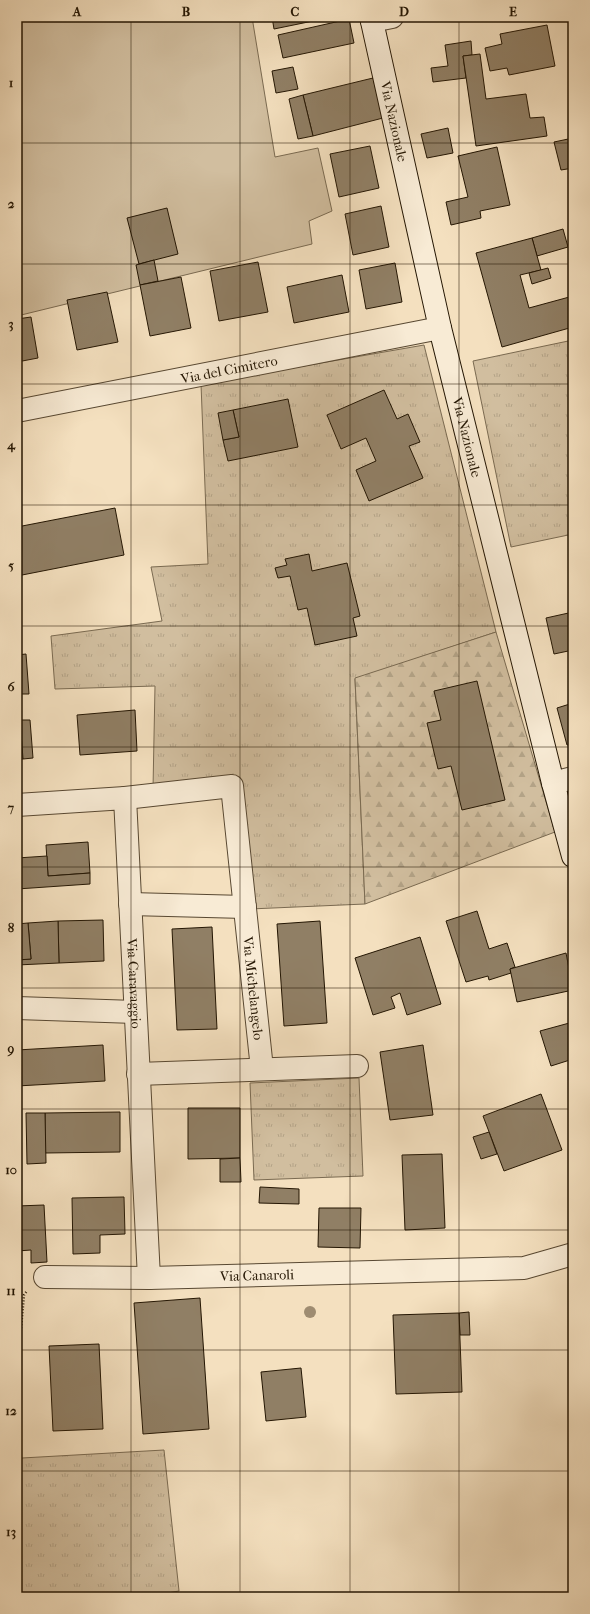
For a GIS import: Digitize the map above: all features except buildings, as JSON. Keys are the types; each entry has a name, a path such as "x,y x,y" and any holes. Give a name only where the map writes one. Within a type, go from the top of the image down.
{"street":[{"name":"Via Nazionale","path":"378,18 440,328 563,781 573,856"},
{"name":"Via del Cimitero","path":"17,411 440,328"},
{"name":"Via Michelangelo","path":"125,798 232,786 262,1069"},
{"path":"17,805 125,798"},
{"name":"Via Caravaggio","path":"125,798 149,1278"},
{"path":"130,904 245,907"},
{"path":"17,1008 135,1012"},
{"path":"138,1074 356,1066"},
{"name":"Via Canaroli","path":"44,1277 149,1278 524,1268 573,1254"}],"path":[{"path":"17,1373 24,1295 31,1285 44,1277"}],"green space":[{"path":"17,17 252,17 275,157 318,148 332,211 309,221 312,244 17,316"},
{"path":"573,340 573,534 511,547 473,361"},
{"path":"424,345 496,632 355,679 365,904 250,909 236,779 153,789 155,686 55,689 51,636 162,621 151,567 208,564 201,384"},
{"path":"496,632 555,832 365,904 355,678"},
{"path":"359,1078 363,1176 254,1180 250,1083"},
{"path":"164,1450 179,1591 145,1597 17,1597 17,1474 22,1458"}]}
